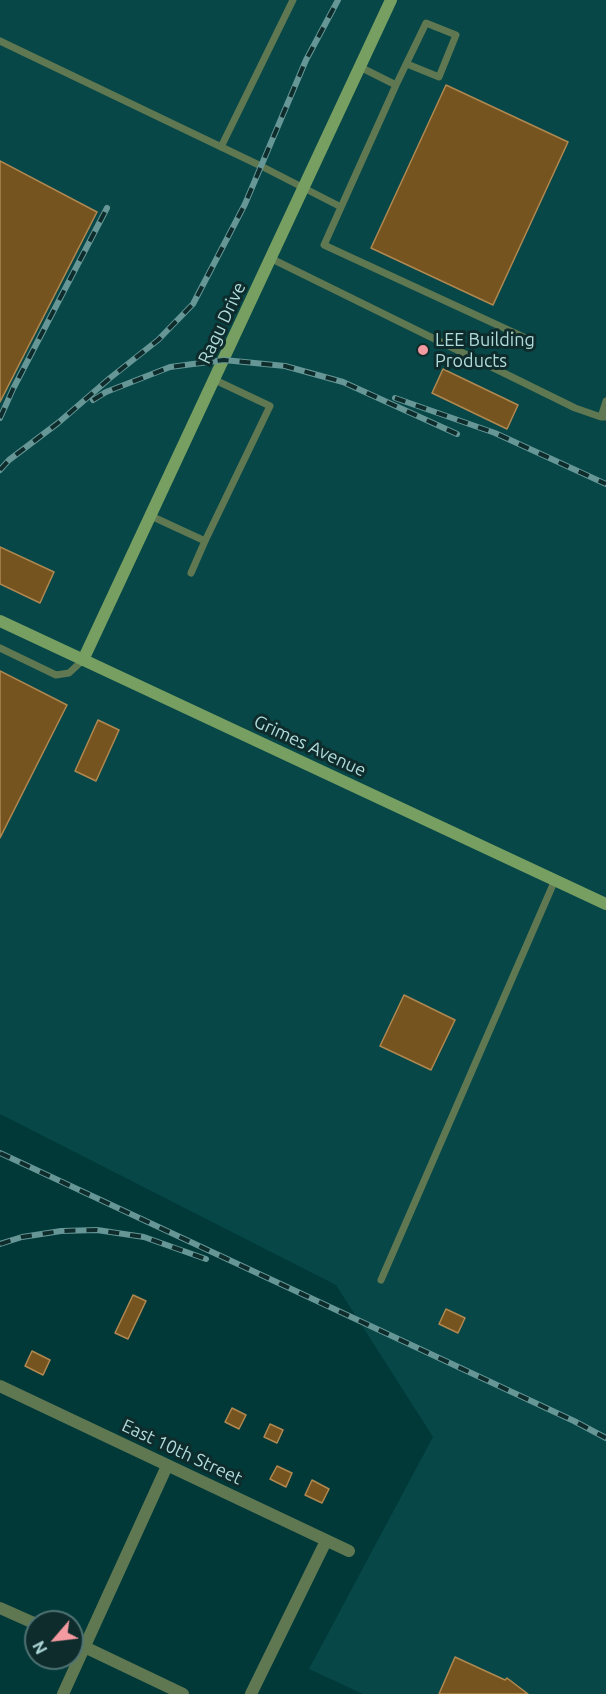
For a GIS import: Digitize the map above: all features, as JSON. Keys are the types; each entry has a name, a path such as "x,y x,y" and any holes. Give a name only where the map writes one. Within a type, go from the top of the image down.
{"street":[{"name":"Ragu Drive","path":"83,660 391,0"},
{"name":"Grimes Avenue","path":"0,621 606,904"},
{"name":"East 10th Street","path":"0,1386 349,1551"},
{"path":"167,1466 84,1647 183,1694"},
{"path":"251,1694 326,1541"},
{"path":"0,1608 24,1619"},
{"path":"63,1694 74,1670"}],"lane":[{"path":"221,147 293,0"},
{"path":"407,64 439,77 456,35 426,22 324,244 530,340"},
{"path":"0,41 341,207"},
{"path":"360,67 396,85"},
{"path":"272,259 574,408 604,417 606,401"},
{"path":"191,573 270,406 215,380"},
{"path":"151,516 205,541"},
{"path":"0,648 56,675 69,673 83,660"},
{"path":"381,1280 555,880"}],"shaded area":[{"path":"0,0 606,0 606,1694 363,1694 309,1669 433,1437 336,1285 0,1114"}],"building":[{"path":"446,85 568,142 493,305 371,248"},
{"path":"0,161 97,212 0,402"},
{"path":"443,369 518,405 507,429 432,393"},
{"path":"0,547 54,572 40,603 0,584"},
{"path":"0,671 67,705 0,838"},
{"path":"98,720 119,730 96,781 75,771"},
{"path":"404,995 455,1020 431,1070 380,1046"},
{"path":"133,1295 146,1301 128,1339 115,1333"},
{"path":"446,1309 465,1318 458,1333 439,1324"},
{"path":"32,1351 50,1360 43,1375 25,1366"},
{"path":"232,1408 246,1415 239,1429 225,1422"},
{"path":"270,1424 283,1430 277,1443 264,1437"},
{"path":"277,1466 292,1473 286,1487 270,1479"},
{"path":"312,1480 329,1489 322,1503 305,1495"},
{"path":"455,1657 505,1680 507,1678 528,1694 439,1694"}],"railway":[{"path":"0,470 9,460 58,423 158,340 193,304 245,204 306,60 338,0"},
{"path":"0,418 107,208"},
{"path":"93,400 106,392 170,367 224,360 285,366 343,382 457,434"},
{"path":"395,398 495,433 606,484"},
{"path":"0,1153 606,1438"},
{"path":"0,1244 22,1237 61,1231 97,1230 144,1237 206,1259"}],"place":[{"name":"LEE Building Products","path":"423,350"}]}
